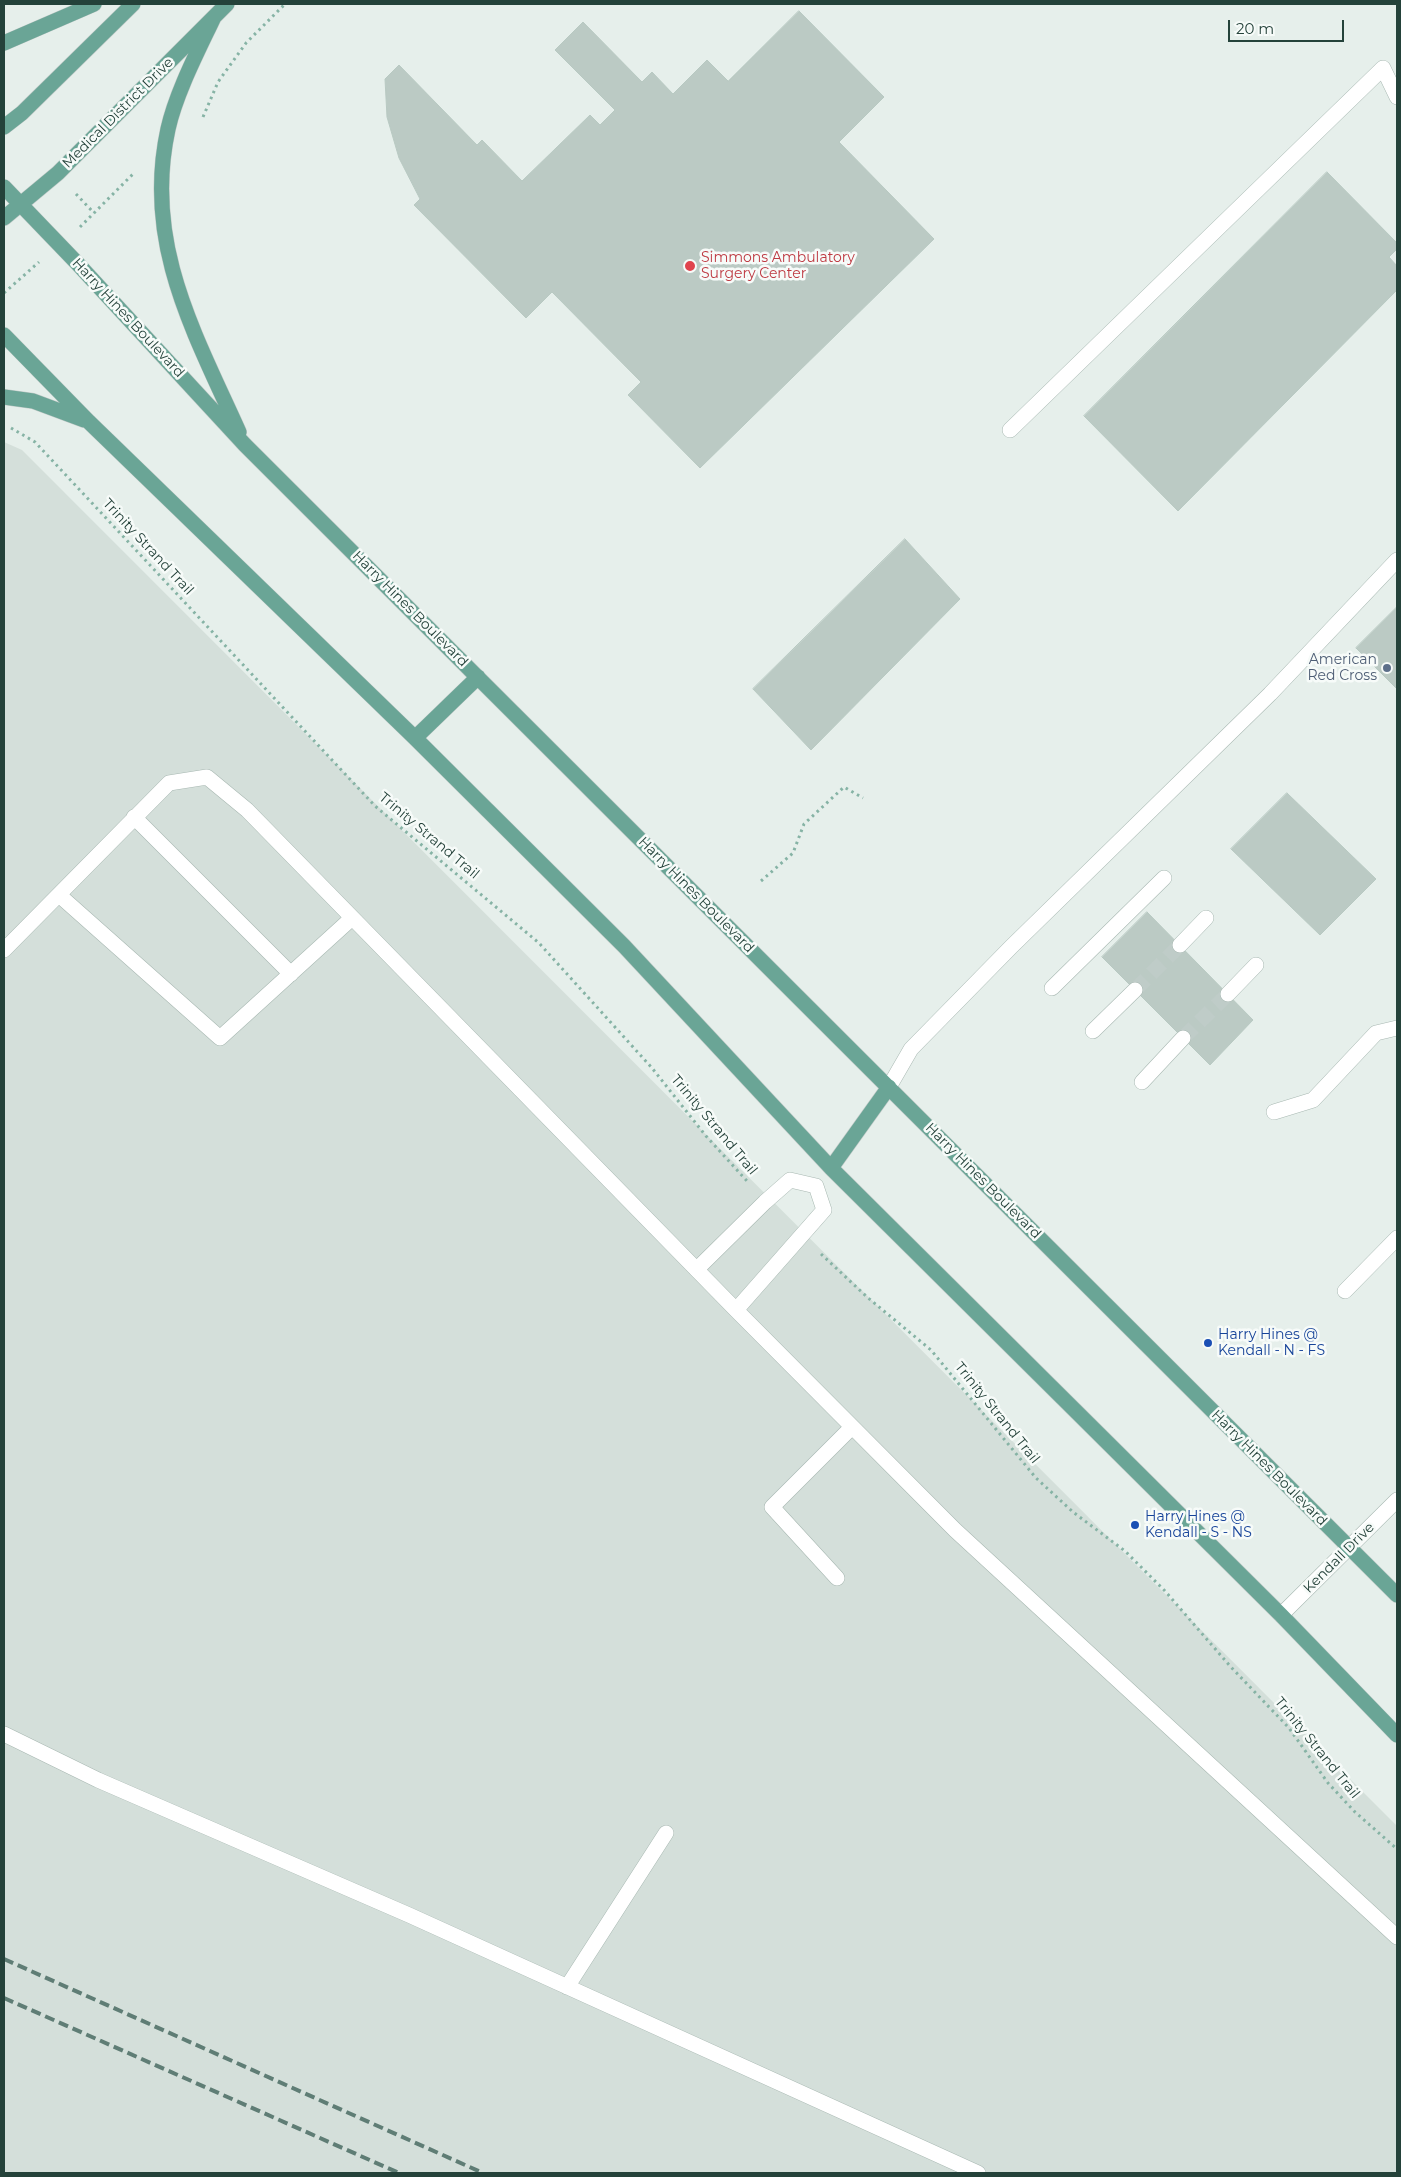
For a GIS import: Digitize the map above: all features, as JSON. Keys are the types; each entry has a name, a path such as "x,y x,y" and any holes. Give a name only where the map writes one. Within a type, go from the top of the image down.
{"main road":[{"path":"4,43 94,4"},
{"path":"4,127 22,114 132,4"},
{"name":"Medical District Drive","path":"4,218 58,173 227,4"},
{"path":"214,17 168,127 160,171 162,210 171,269 186,313 245,444"},
{"name":"Harry Hines Boulevard","path":"4,187 245,444 1397,1595"},
{"path":"4,335 89,422 416,738 624,946 831,1168 1281,1615 1397,1735"},
{"path":"4,397 33,401 89,422"},
{"path":"416,738 478,677"},
{"path":"831,1168 889,1087"}],"street":[{"path":"1010,430 1383,68 1397,97"},
{"path":"889,1087 911,1049 1018,940 1270,694 1397,560"},
{"path":"4,950 169,783 207,777 247,810 736,1310 955,1530 1397,1937"},
{"path":"134,817 291,974"},
{"path":"1052,988 1164,878"},
{"path":"59,895 220,1038 352,918"},
{"path":"1180,945 1206,918"},
{"path":"1228,994 1256,965"},
{"path":"1094,1031 1135,990"},
{"path":"1274,1112 1313,1100 1376,1033 1397,1028"},
{"path":"1142,1082 1183,1038"},
{"path":"816,1186 831,1168"},
{"path":"697,1269 790,1180 816,1186"},
{"path":"736,1310 824,1210 816,1186"},
{"path":"1345,1291 1397,1238"},
{"path":"837,1578 772,1507 852,1427"},
{"name":"Kendall Drive","path":"1281,1615 1397,1500"},
{"path":"4,1734 98,1780 410,1915 978,2173"},
{"path":"567,1987 666,1833"}],"path":[{"path":"200,124 218,82 246,43 285,4"},
{"path":"80,226 136,171"},
{"path":"74,191 94,213"},
{"name":"Trinity Strand Trail","path":"4,424 35,442 375,806 539,943 652,1068 706,1136 765,1202"},
{"path":"761,881 793,853 804,824 844,787 863,798"},
{"name":"Trinity Strand Trail","path":"802,1236 867,1297 931,1350 1036,1478 1073,1512 1125,1551 1165,1591 1230,1666 1289,1728 1328,1784 1354,1812 1397,1849"}],"shaded area":[{"path":"4,442 22,450 1397,1826 1397,2173 4,2173"}],"building":[{"name":"Simmons Ambulatory Surgery Center","path":"799,11 884,97 839,142 934,239 700,468 628,395 641,382 552,292 526,318 414,205 420,199 399,158 387,117 385,79 399,65 477,145 482,140 522,181 590,115 600,125 615,110 555,50 583,22 642,82 652,72 673,94 707,60 728,81"},
{"path":"1327,172 1397,243 1397,249 1389,257 1397,266 1397,290 1178,511 1084,416"},
{"path":"905,539 960,599 811,750 753,689"},
{"name":"American Red Cross","path":"1397,607 1397,689 1356,648"},
{"path":"1287,793 1376,879 1320,935 1231,849"},
{"path":"1147,912 1253,1020 1210,1065 1102,957"}],"tunnel":[{"path":"1135,990 1180,945"},
{"path":"1183,1038 1228,994"}],"railway":[{"path":"4,1959 483,2173"},
{"path":"4,1998 399,2173"}],"place":[{"name":"Simmons Ambulatory Surgery Center","path":"690,266"},
{"name":"American Red Cross","path":"1387,668"},
{"name":"Harry Hines @ Kendall - N - FS","path":"1208,1343"},
{"name":"Harry Hines @ Kendall - S - NS","path":"1135,1525"}]}
